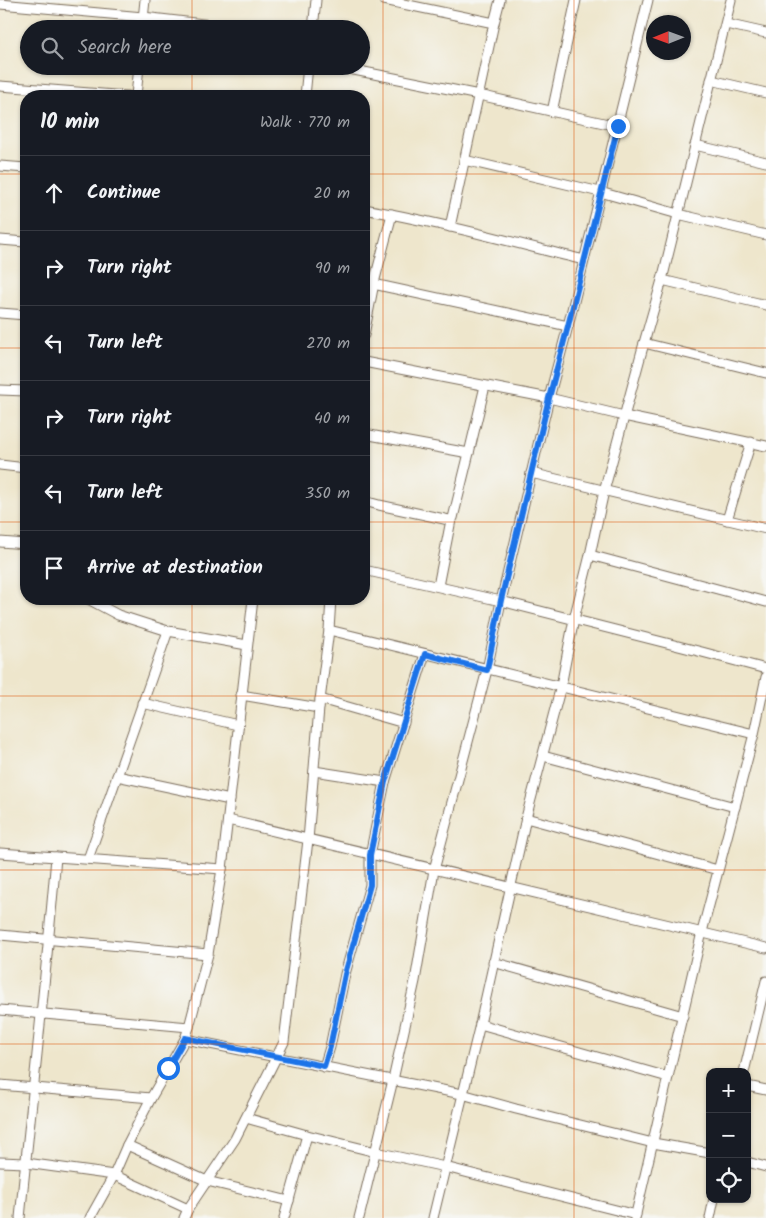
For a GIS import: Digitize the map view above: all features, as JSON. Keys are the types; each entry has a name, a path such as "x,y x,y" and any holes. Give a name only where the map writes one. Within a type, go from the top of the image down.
{"street":[{"path":"143,20 145,0"},
{"path":"314,20 316,0"},
{"path":"384,0 494,23"},
{"path":"450,227 500,0"},
{"path":"552,112 576,0"},
{"path":"358,1218 376,1152 415,981 434,870 487,670 501,600 549,398 648,0"},
{"path":"433,1218 480,1024 526,818 562,686 574,619 604,491 662,280 731,0"},
{"path":"0,4 169,20"},
{"path":"726,24 766,33"},
{"path":"370,73 618,126"},
{"path":"137,90 138,75"},
{"path":"306,90 307,75"},
{"path":"711,80 766,93"},
{"path":"0,86 51,90"},
{"path":"695,145 766,162"},
{"path":"464,160 600,192 678,214 766,235"},
{"path":"0,166 20,168"},
{"path":"370,210 450,227 584,260"},
{"path":"370,304 392,214"},
{"path":"0,240 20,242"},
{"path":"662,280 766,306"},
{"path":"370,283 568,326"},
{"path":"0,313 20,315"},
{"path":"644,343 766,373"},
{"path":"370,363 549,398 766,446"},
{"path":"438,586 451,520 485,386"},
{"path":"0,390 20,391"},
{"path":"370,435 469,453"},
{"path":"727,520 751,442"},
{"path":"0,465 20,467"},
{"path":"531,473 766,529"},
{"path":"370,502 451,520"},
{"path":"1,544 20,544"},
{"path":"590,555 766,602"},
{"path":"370,571 501,600 766,669"},
{"path":"98,605 118,615 168,631 247,645"},
{"path":"90,1218 114,1175 127,1145 185,1038 189,1027 208,954 222,869 252,605"},
{"path":"184,1218 188,1209 235,1139 284,1042 308,840 319,704 331,605"},
{"path":"329,630 754,734"},
{"path":"88,859 168,631"},
{"path":"324,1066 330,1047 345,974 370,885 370,855 385,782 425,654"},
{"path":"246,1118 636,1217 702,932 754,734 766,677"},
{"path":"241,696 319,704 404,723"},
{"path":"142,703 238,725"},
{"path":"543,756 734,807"},
{"path":"314,771 385,782"},
{"path":"117,776 230,800"},
{"path":"526,818 718,870"},
{"path":"228,820 766,948"},
{"path":"0,853 222,869"},
{"path":"20,1218 56,857"},
{"path":"0,935 208,954"},
{"path":"493,962 683,1016"},
{"path":"745,1068 766,981"},
{"path":"0,1010 189,1027"},
{"path":"480,1024 668,1077"},
{"path":"185,1038 462,1094 653,1143 706,1152"},
{"path":"0,1085 151,1098"},
{"path":"751,1087 766,1090"},
{"path":"284,1218 307,1134"},
{"path":"127,1145 207,1181 289,1201"},
{"path":"0,1162 26,1163 114,1175 188,1209"},
{"path":"751,1163 766,1167"},
{"path":"710,1218 713,1203"}],"route":[{"path":"168,1068 185,1038 324,1066 330,1047 345,974 370,885 370,855 385,782 425,654 487,670 501,600 549,398 618,126"}]}
